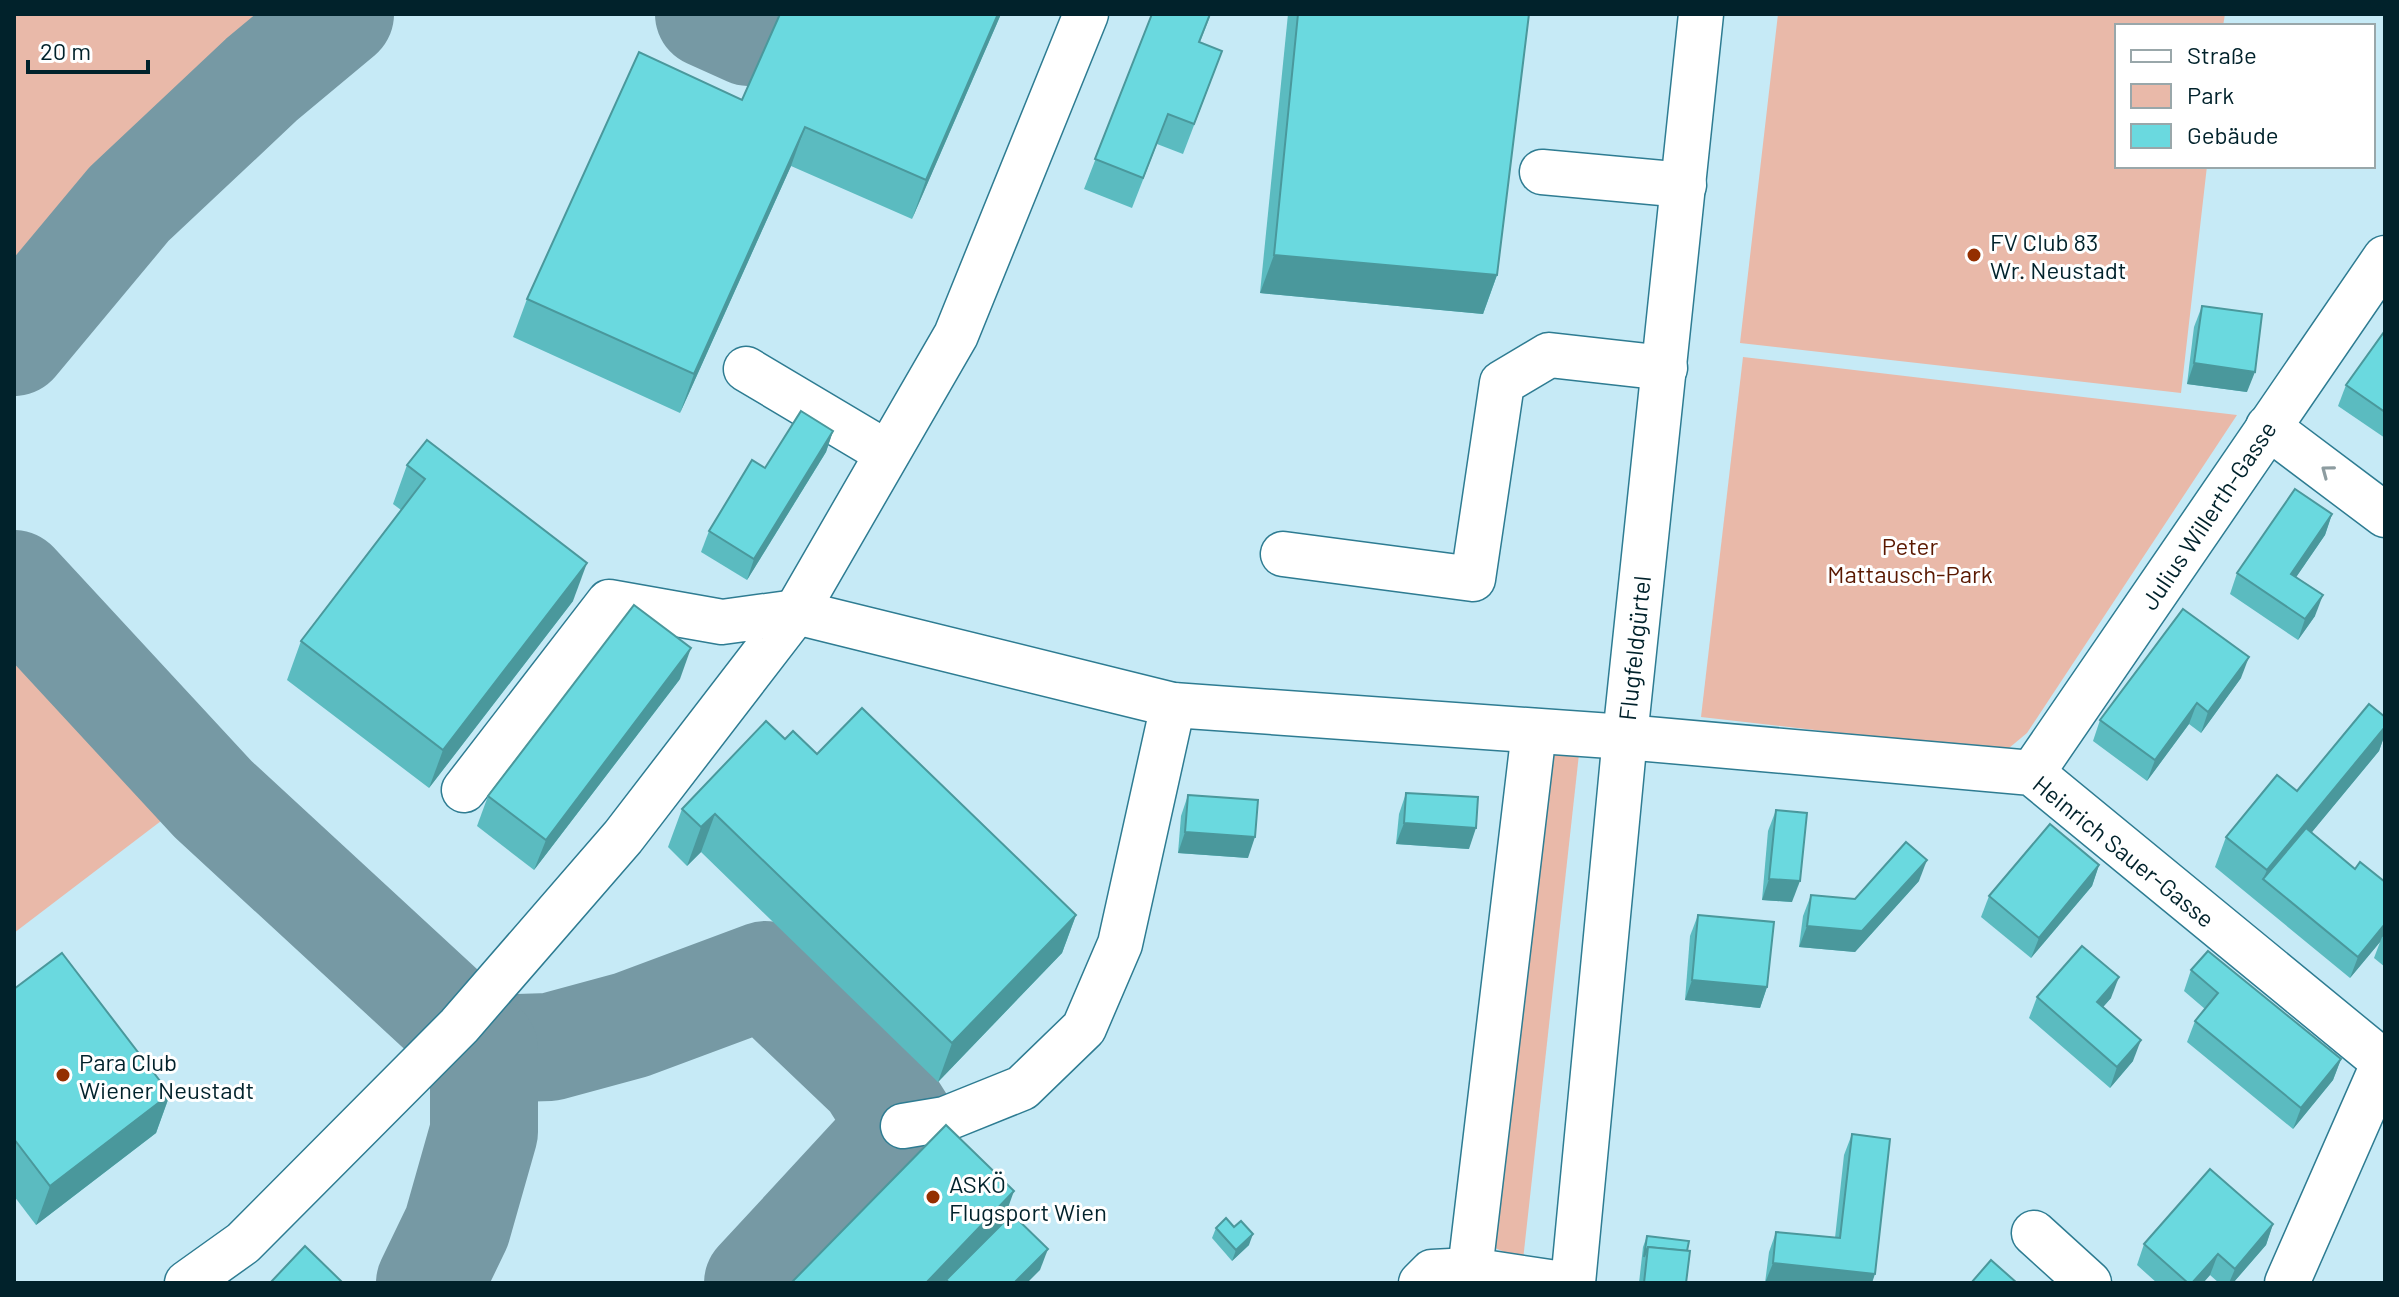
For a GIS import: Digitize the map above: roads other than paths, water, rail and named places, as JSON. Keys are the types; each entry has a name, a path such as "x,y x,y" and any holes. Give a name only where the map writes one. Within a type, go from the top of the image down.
{"street":[{"path":"187,1283 243,1243 459,1026 623,837 796,612 956,335 1086,14"},
{"name":"Flugfeldgürtel","path":"1573,1283 1625,737 1701,14"},
{"path":"1542,172 1684,185"},
{"name":"Julius Willerth-Gasse","path":"2032,773 2385,258"},
{"path":"1283,554 1473,579 1502,383 1549,355 1665,368"},
{"path":"746,369 887,453"},
{"path":"2268,427 2385,515"},
{"path":"464,790 609,602 722,622 796,612"},
{"name":"Heinrich Sauer-Gasse","path":"796,612 1173,705 1625,737 2032,773 2384,1063"},
{"path":"903,1126 945,1119 1022,1088 1084,1028 1120,944 1173,705"},
{"path":"1470,1270 1534,731"},
{"path":"2287,1283 2384,1063"},
{"path":"2034,1233 2089,1283"},
{"path":"1421,1283 1432,1272 1470,1270 1556,1283"}],"place":[{"name":"FV Club 83 Wr. Neustadt","path":"1974,255"},
{"name":"Para Club Wiener Neustadt","path":"63,1075"},
{"name":"ASKÖ Flugsport Wien","path":"933,1197"}],"park label":[{"name":"Peter Mattausch-Park","path":"1910,559"}]}
